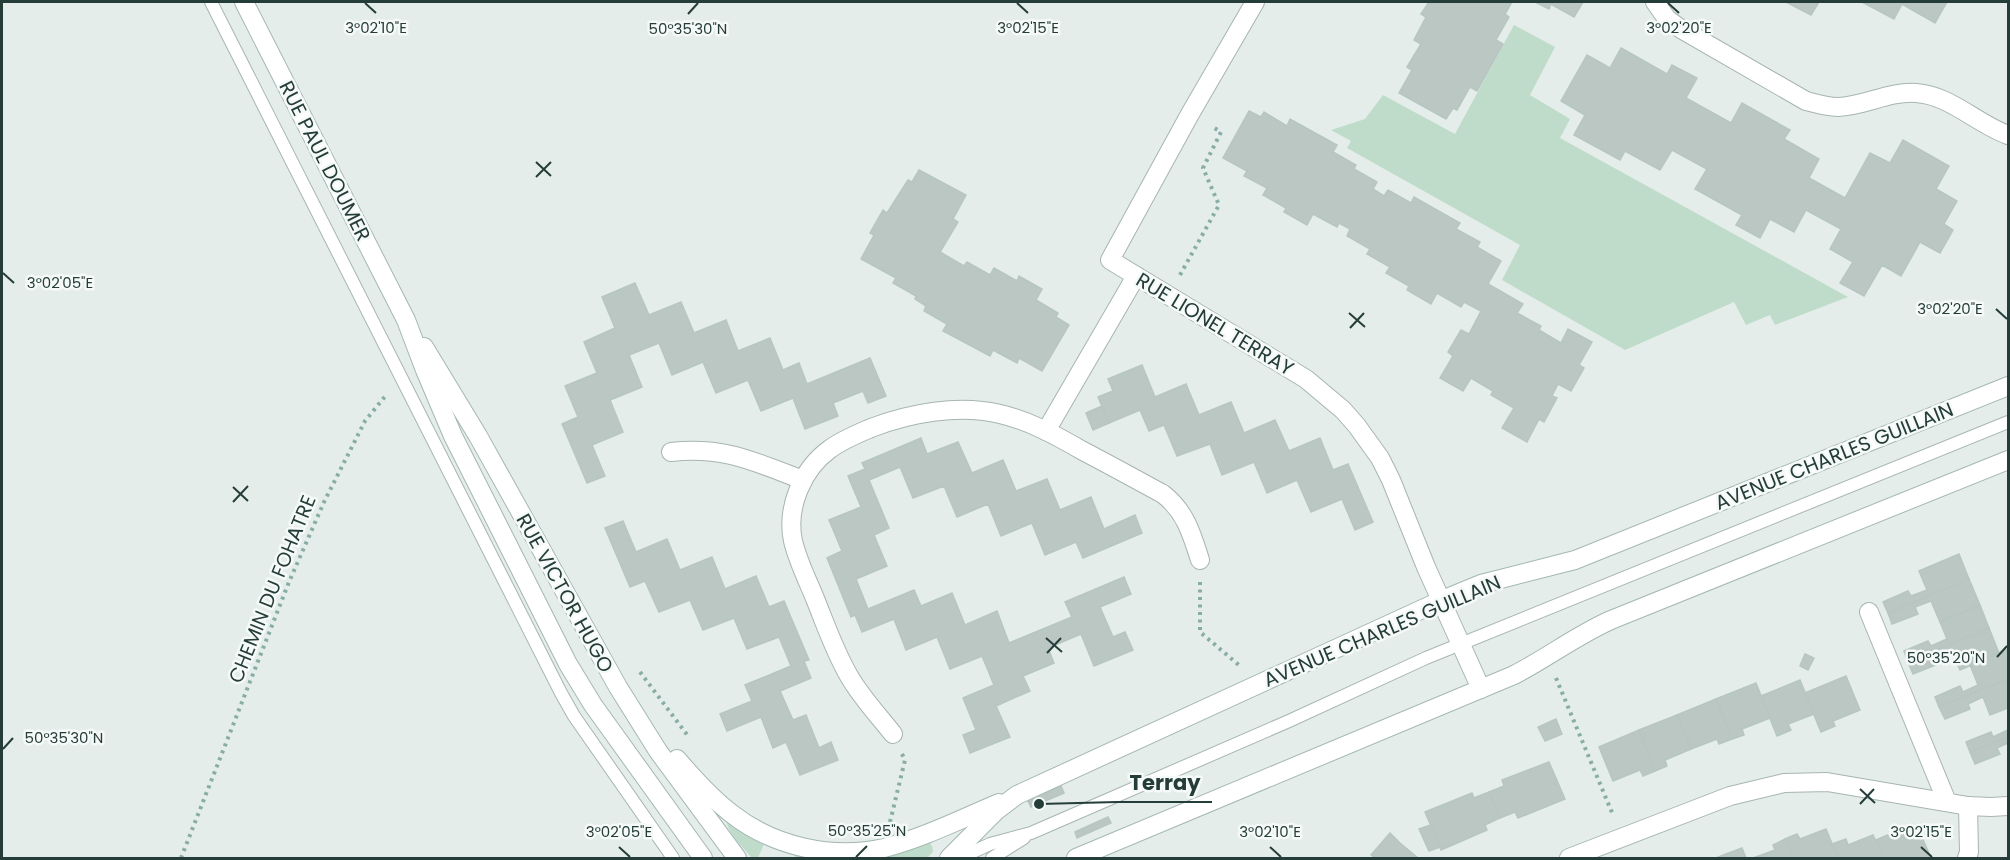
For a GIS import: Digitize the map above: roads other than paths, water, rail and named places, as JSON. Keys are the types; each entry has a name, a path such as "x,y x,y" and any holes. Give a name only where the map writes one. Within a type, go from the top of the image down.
{"street":[{"name":"RUE PAUL DOUMER","path":"244,2 406,320"},
{"name":"RUE LIONEL TERRAY","path":"1255,2 1110,260 1169,294 1306,380 1343,410 1380,458 1462,644"},
{"path":"1655,2 1667,20 1806,101 1837,107 1850,106 1900,93 1918,93 1935,98 2008,135"},
{"path":"1046,430 1136,276"},
{"name":"RUE VICTOR HUGO","path":"406,320 478,436 618,687 658,751 737,858"},
{"path":"406,320 424,370 453,436 568,664 593,705 704,858"},
{"name":"AVENUE CHARLES GUILLAIN","path":"949,858 997,810 1017,795 1442,600 1489,582 1575,560 2008,386"},
{"path":"893,734 850,678 841,662 793,541 792,506 803,480 820,457 830,449 857,434 904,418 955,410 1000,413 1046,430 1173,502 1188,524 1200,560"},
{"path":"671,452 693,449 732,454 803,480"},
{"path":"1076,858 1481,689 1543,660 1592,629 1611,620 2008,460"},
{"path":"1869,612 1947,802"},
{"path":"1462,644 1481,689"},
{"path":"618,687 689,773 718,803 755,830 801,848 839,853 881,849 916,838 1017,795"},
{"path":"1577,857 1730,796 1784,783 1827,782 1968,806 2008,806"},
{"path":"1967,858 1969,852 1968,806"}],"lane":[{"path":"211,2 561,693 574,716 673,858"},
{"path":"960,858 990,844 1031,833 1289,721 1426,658 2008,422"},
{"path":"992,858 1031,833"}],"place":[{"name":"Terray","path":"1039,804"}]}
